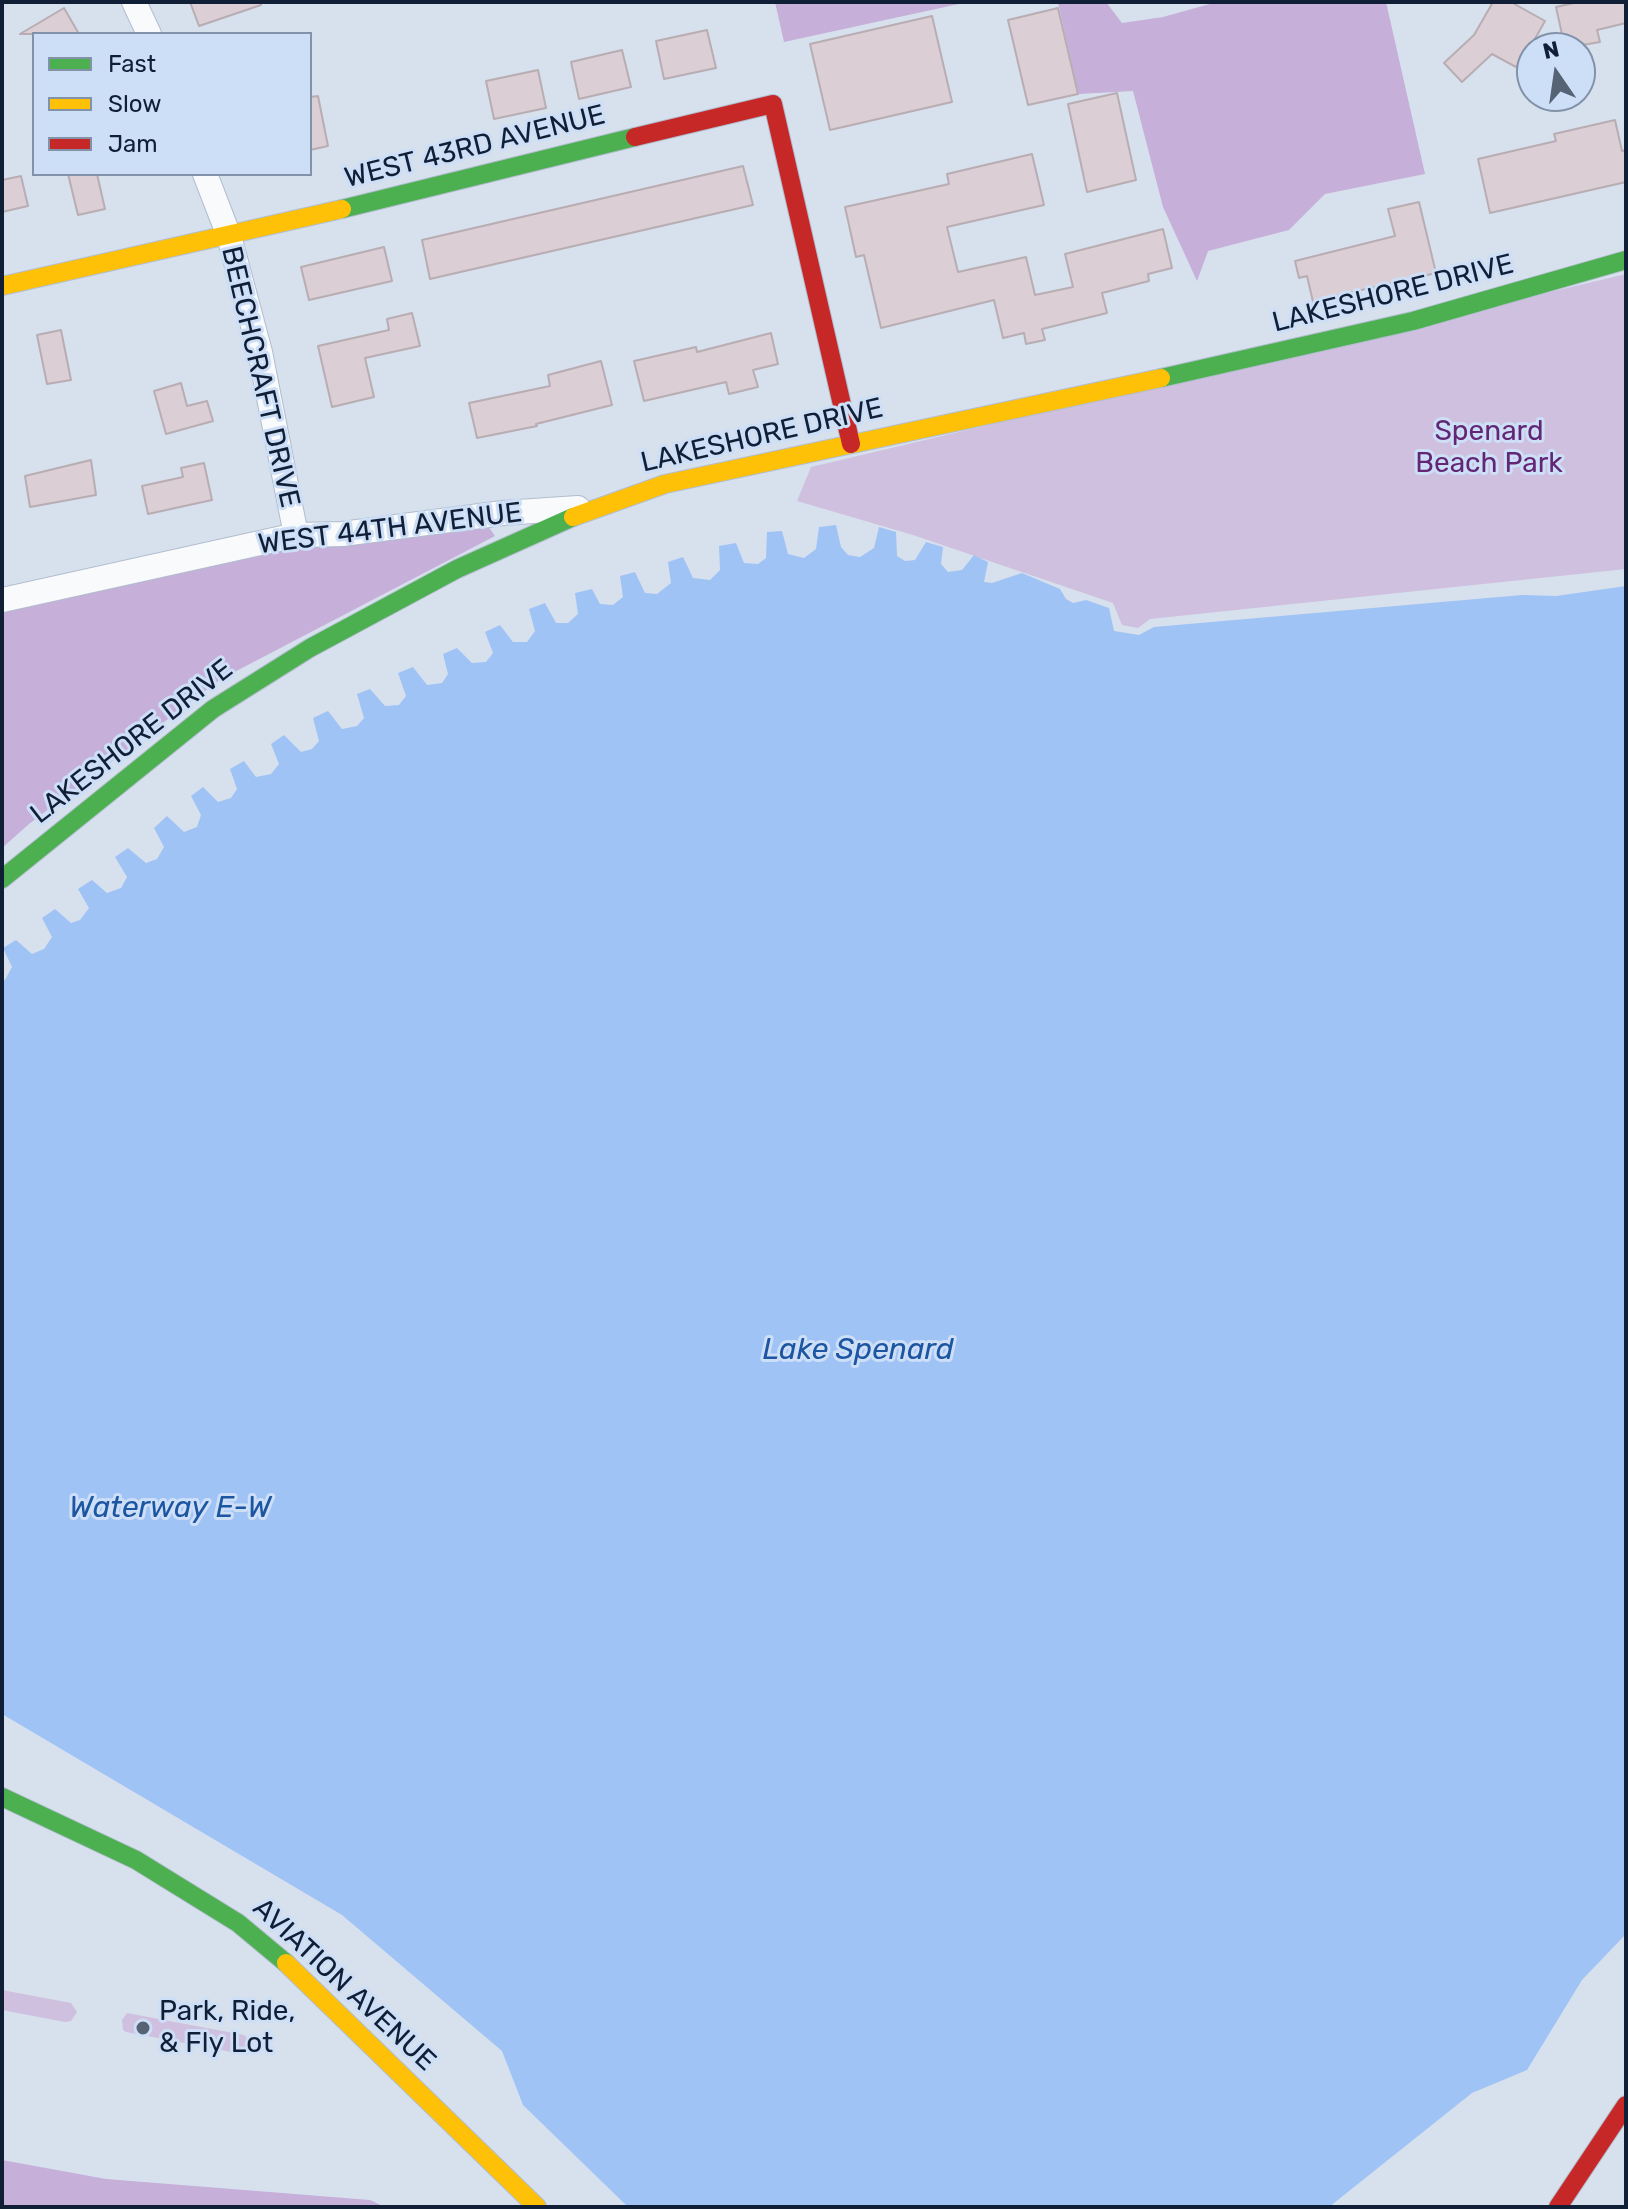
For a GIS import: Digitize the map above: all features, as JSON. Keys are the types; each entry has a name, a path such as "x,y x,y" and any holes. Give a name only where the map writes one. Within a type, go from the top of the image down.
{"street":[{"path":"134,2 148,32"},
{"name":"WEST 43RD AVENUE","path":"2,286 229,236 773,104 851,444"},
{"name":"BEECHCRAFT DRIVE","path":"206,176 229,236 260,352 296,535"},
{"name":"LAKESHORE DRIVE","path":"2,879 237,693 310,648 457,569 593,508 665,484 1067,400 1413,321 1626,260"},
{"name":"WEST 44TH AVENUE","path":"2,600 296,535 342,534 503,513 593,508"},
{"name":"AVIATION AVENUE","path":"2,1797 136,1860 238,1923 283,1960 537,2207"},
{"path":"1558,2207 1626,2105"}],"green space":[{"name":"Spenard Beach Park","path":"1626,274 1626,569 1150,619 1138,628 1122,625 1113,603 913,535 797,501 811,467"},
{"path":"2,1990 71,2003 77,2012 71,2021 65,2022 2,2010"},
{"path":"127,2013 244,2035 252,2043 253,2049 247,2055 126,2032 122,2020"}],"shaded area":[{"path":"775,2 968,2 784,42"},
{"path":"1058,2 1106,2 1122,23 1163,17 1217,2 1386,2 1425,174 1325,194 1289,230 1208,251 1197,281 1163,207 1133,91 1078,94"},
{"path":"488,526 495,536 221,679 29,824 2,848 2,600 296,535"},
{"path":"2,2160 106,2179 370,2200 385,2207 2,2207"}],"water":[{"name":"Lake Spenard","path":"836,525 841,547 848,555 860,557 874,548 879,527 896,532 897,556 905,561 915,560 926,542 943,547 941,564 948,572 962,570 974,555 988,562 984,582 992,583 1022,573 1060,589 1066,599 1073,603 1086,600 1109,608 1114,631 1139,635 1154,627 1522,595 1556,596 1626,586 1626,1934 1582,1980 1527,2070 1472,2093 1329,2207 628,2207 523,2105 502,2051 342,1915 2,1714 2,981 12,967 3,948 16,940 32,954 44,949 52,937 42,918 55,909 71,923 80,920 89,908 78,889 92,880 107,893 121,888 127,877 115,857 128,848 146,863 157,859 164,847 154,828 167,816 184,832 197,827 201,815 191,796 203,787 218,802 231,798 237,789 230,769 244,761 256,777 271,774 279,764 271,744 284,735 301,752 312,749 319,741 313,718 328,711 342,729 357,726 364,718 357,694 370,689 385,706 399,705 406,696 398,673 413,667 427,685 442,683 448,674 443,654 457,648 472,663 486,662 493,653 485,632 500,625 513,642 527,642 535,631 529,609 545,603 556,623 568,623 578,614 575,593 592,589 600,604 613,605 623,597 620,576 635,572 645,593 657,594 671,583 668,562 683,557 693,578 710,580 720,570 719,546 736,543 744,563 758,564 766,558 767,532 782,531 788,554 804,558 816,549 819,527"}],"building":[{"path":"190,2 260,2 261,5 199,26"},
{"path":"1493,2 1511,2 1545,21 1539,32 1516,32 1516,67 1492,54 1462,82 1444,63 1474,35"},
{"path":"1578,2 1626,2 1626,23 1597,30 1600,42 1596,43 1596,32 1561,32 1556,7"},
{"path":"64,8 78,32 32,32 20,34"},
{"path":"1058,8 1078,94 1028,105 1008,20"},
{"path":"932,16 952,102 830,130 810,44"},
{"path":"707,30 716,68 664,79 656,41"},
{"path":"622,50 631,87 579,99 571,62"},
{"path":"538,70 546,108 494,119 486,81"},
{"path":"1117,93 1136,180 1087,192 1068,104"},
{"path":"318,96 328,146 312,150 312,97"},
{"path":"1615,120 1622,151 1626,150 1626,182 1490,213 1478,159 1556,141 1554,134"},
{"path":"1032,154 1044,205 947,227 958,272 1026,257 1035,295 1073,287 1065,254 1163,229 1172,268 1148,274 1149,281 1102,293 1107,313 1042,329 1045,340 1026,344 1024,333 1003,338 994,300 881,328 864,255 856,257 845,207 949,184 947,174"},
{"path":"743,166 753,205 430,279 422,240"},
{"path":"21,176 28,206 2,212 2,180"},
{"path":"68,176 97,176 105,209 78,215"},
{"path":"1419,202 1436,273 1335,296 1336,301 1314,306 1307,276 1299,278 1295,261 1395,236 1388,209"},
{"path":"384,247 392,281 309,300 301,267"},
{"path":"412,313 420,346 365,358 374,397 332,407 318,346 389,330 387,319"},
{"path":"61,330 71,380 47,384 37,335"},
{"path":"771,333 778,364 753,370 758,387 729,394 726,382 644,401 634,361 696,347 697,352"},
{"path":"601,361 612,405 537,426 477,438 469,403 550,386 548,375"},
{"path":"181,383 187,406 207,401 213,421 166,434 154,391"},
{"path":"91,460 96,495 30,507 25,476"},
{"path":"204,463 212,500 148,514 142,486 183,477 181,468"}],"traffic: fast":[{"path":"342,209 635,137"},
{"path":"1161,378 1413,321 1626,260"},
{"path":"2,879 213,709 310,648 457,569 573,517"},
{"path":"2,1797 136,1860 238,1923 286,1963"}],"traffic: slow":[{"path":"2,286 342,209"},
{"path":"573,517 665,484 1161,378"},
{"path":"286,1963 537,2207"}],"traffic: jam":[{"path":"635,137 773,104 851,444"},
{"path":"1558,2207 1626,2105"}],"place":[{"name":"Park, Ride, & Fly Lot","path":"143,2028"}],"water label":[{"name":"Waterway E-W","path":"170,1508"}]}
